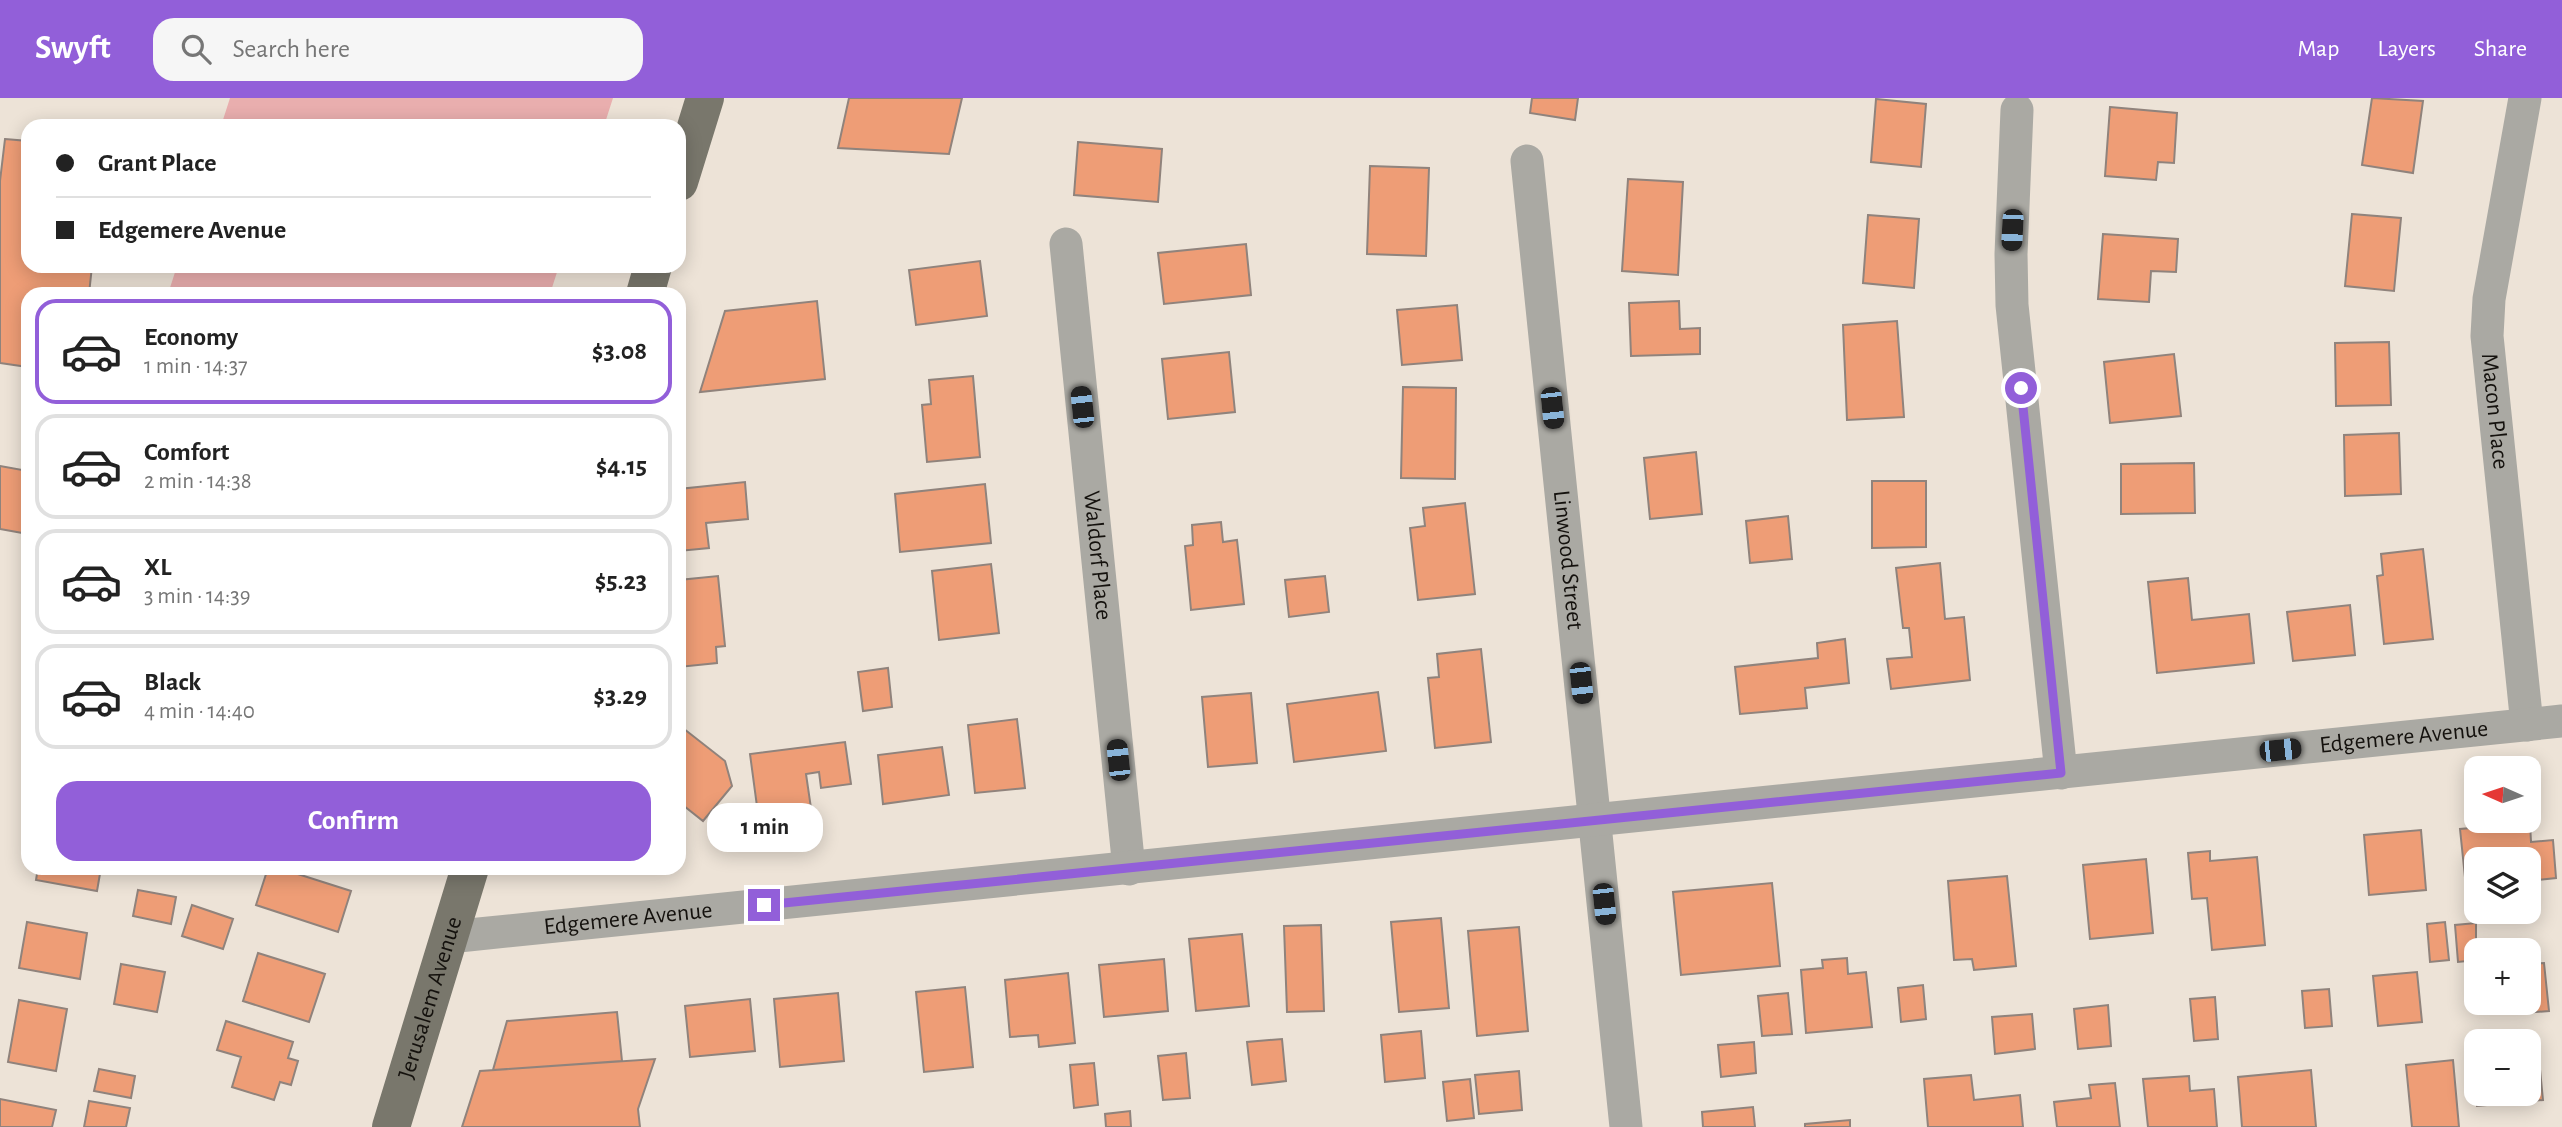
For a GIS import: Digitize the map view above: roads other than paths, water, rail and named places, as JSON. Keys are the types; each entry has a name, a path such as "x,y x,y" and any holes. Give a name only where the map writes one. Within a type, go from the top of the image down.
{"main road":[{"path":"686,160 705,98"},
{"name":"Jerusalem Avenue","path":"391,1127 468,875"}],"street":[{"name":"Macon Place","path":"2525,98 2489,299 2487,336 2527,725"},
{"path":"2017,110 2011,254 2012,305 2061,773"},
{"name":"Linwood Street","path":"1527,161 1626,1127"},
{"name":"Waldorf Place","path":"1066,244 1129,869"},
{"name":"Edgemere Avenue","path":"449,937 2562,721"}]}
